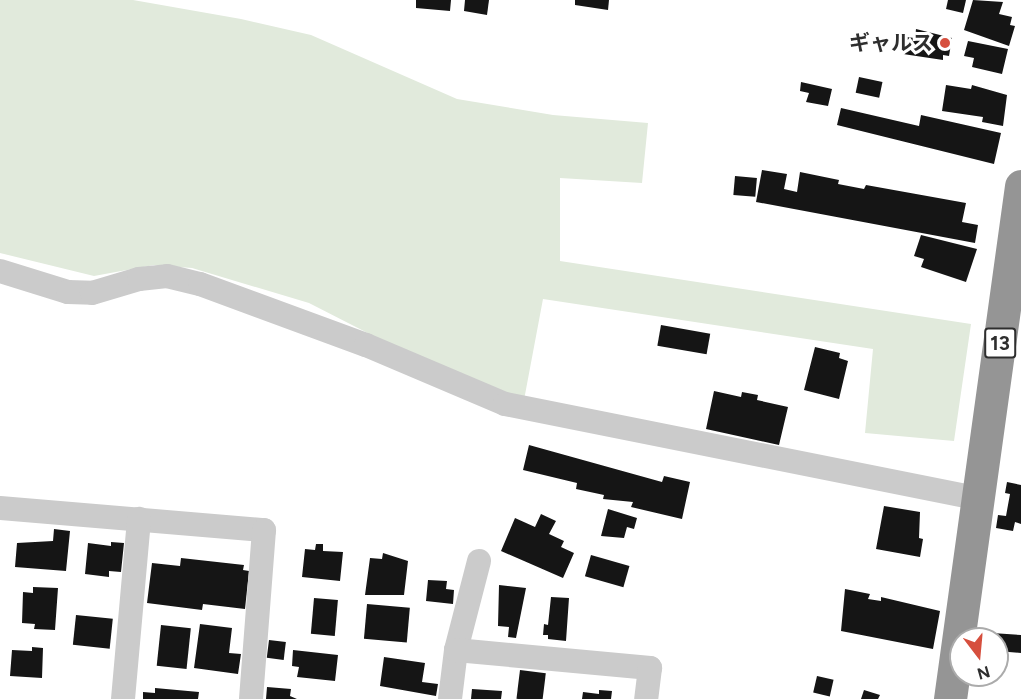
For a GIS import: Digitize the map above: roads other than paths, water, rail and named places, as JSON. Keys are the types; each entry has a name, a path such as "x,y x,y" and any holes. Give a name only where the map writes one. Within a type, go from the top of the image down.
{"highway":[{"name":"13","path":"950,699 1021,186"}],"street":[{"path":"0,270 69,292 92,293 139,279 167,276 200,284 366,345 505,404 979,499"},
{"path":"0,508 264,530 251,699"},
{"path":"123,699 139,519"},
{"path":"450,699 456,650 478,561"},
{"path":"456,650 650,668 646,699"}],"place":[{"name":"ギャルス","path":"945,43"}]}
